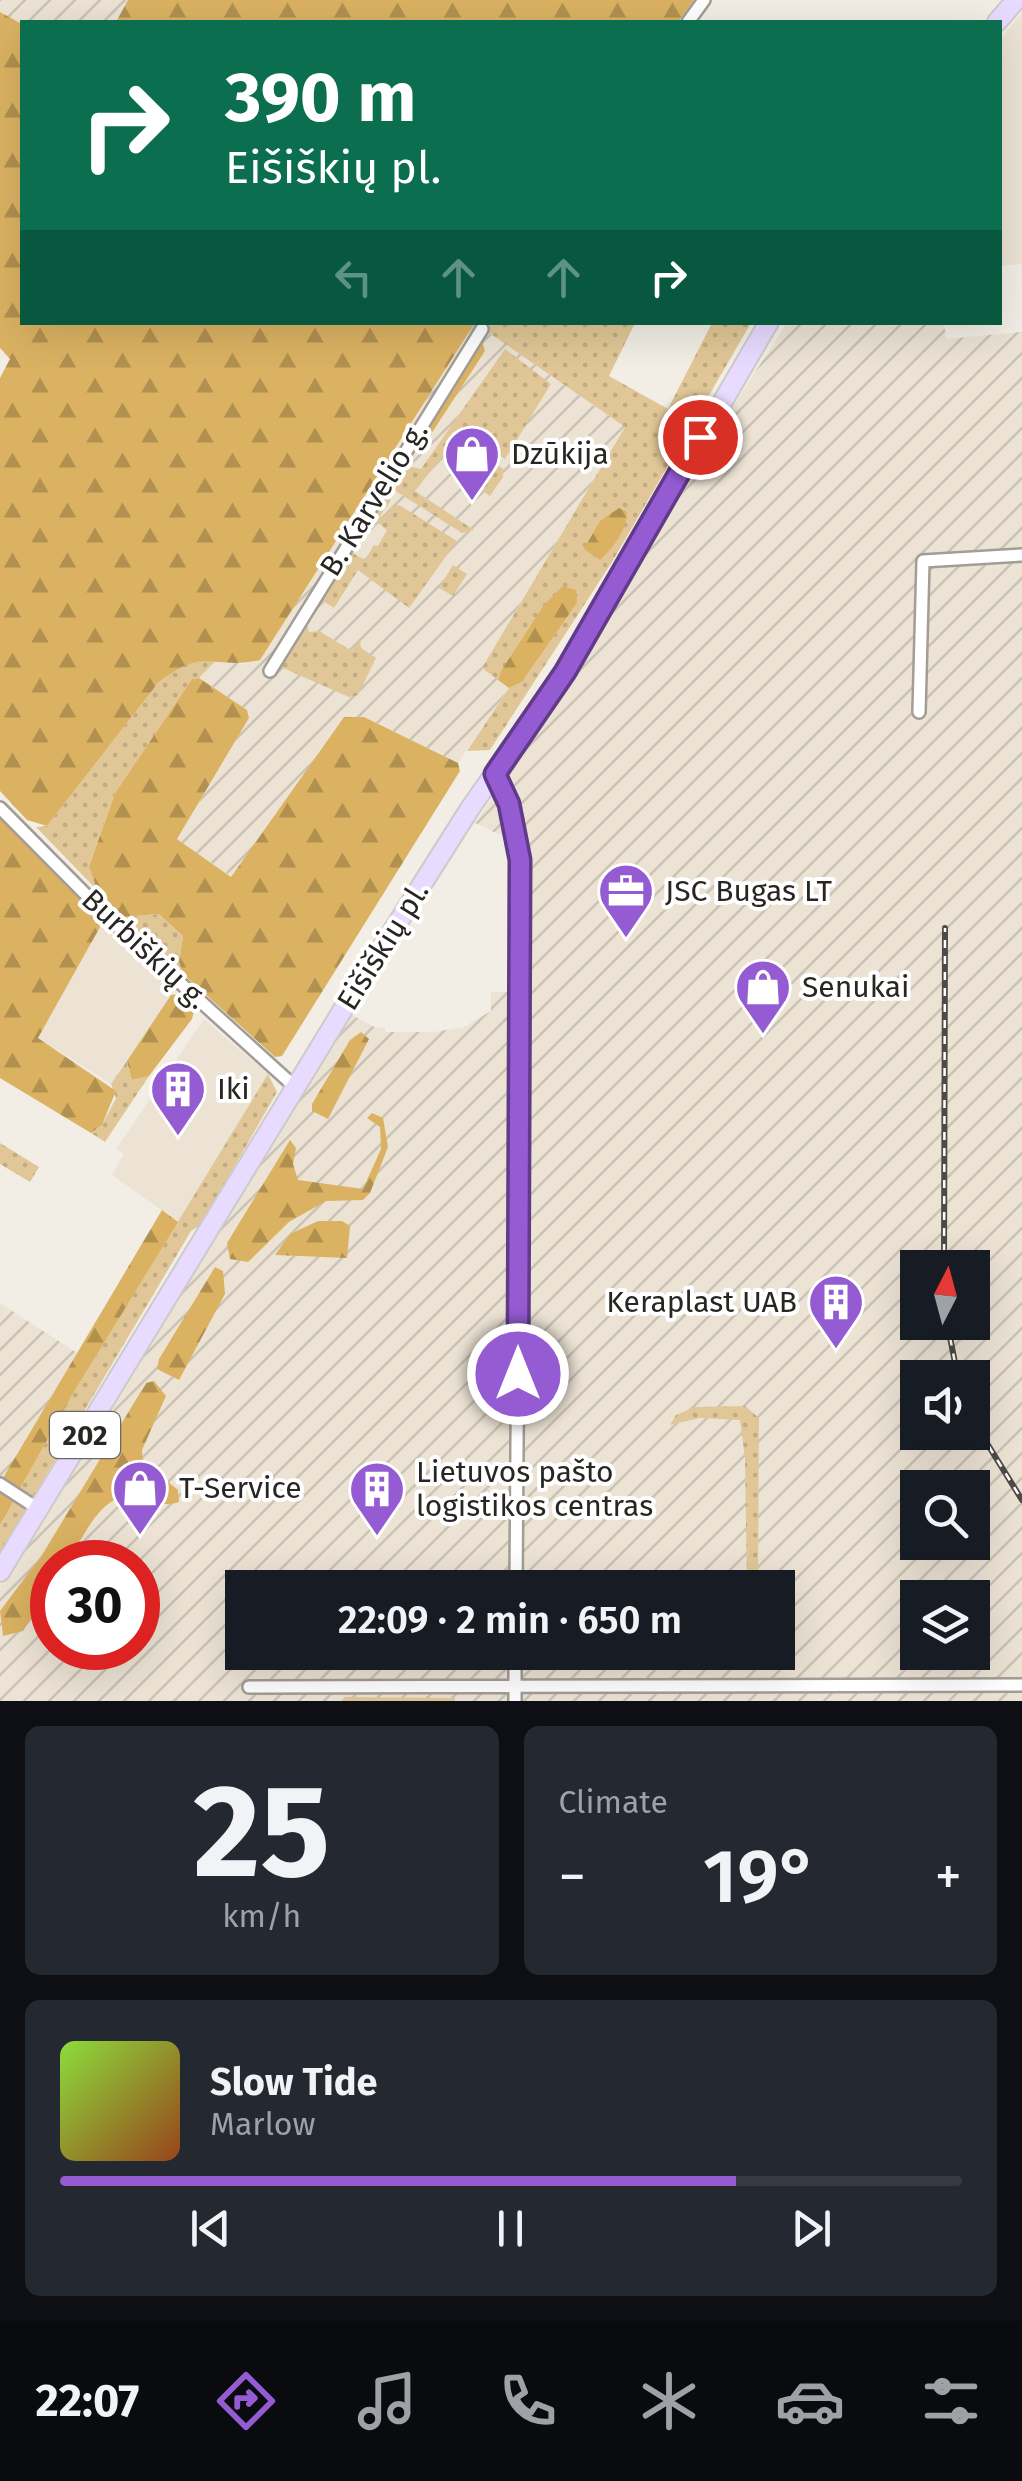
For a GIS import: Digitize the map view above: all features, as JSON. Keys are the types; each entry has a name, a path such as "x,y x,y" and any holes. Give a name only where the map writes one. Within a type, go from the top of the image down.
{"main road":[{"path":"999,20 1016,0"},
{"name":"Eišiškių pl.","path":"0,1572 294,1087 565,672 767,325"}],"street":[{"name":"B. Karvelio g.","path":"270,671 482,329"},
{"path":"919,712 923,561 1022,554"},
{"path":"495,774 517,837 520,890 516,1570"},
{"name":"Burbiškių g.","path":"0,808 113,922 294,1087"},
{"path":"0,1484 40,1510"},
{"path":"249,1686 515,1695 1022,1686"}],"shaded area":[{"path":"0,0 128,0 117,20 20,23 0,12"},
{"path":"1022,13 1022,264 1002,266 1002,37"},
{"path":"474,325 625,427 482,668 509,688 458,763 364,717 344,717 232,877 177,839 249,718 247,710 199,678 217,659 243,664 260,659"},
{"path":"478,325 634,325 609,376 668,409 711,325 750,325 612,562 490,750 467,751 509,688 522,682 577,603 529,633 498,680 482,668 625,427"},
{"path":"786,325 944,325 946,339 1022,332 1022,1701 0,1701 0,1586 350,1014 376,1028 385,1027 385,1032 434,1032 464,1027 491,1011 491,992 510,992 509,839 475,823 571,684 731,409"},
{"path":"505,349 551,384 505,459 485,447 453,443 415,491 474,530 462,533 394,490 393,481 403,465 421,469"},
{"path":"483,454 503,469 503,477 490,496 466,480"},
{"path":"385,498 391,500 380,516 383,519 392,506 399,505 457,541 409,608 358,570 334,608 317,597 347,550 365,560 374,545 378,546 387,530 369,516"},
{"path":"453,565 467,574 453,596 439,588"},
{"path":"306,620 309,632 319,631 352,651 360,639 361,648 376,658 358,695 349,697 283,668 281,663"},
{"path":"217,659 199,678 192,679 115,793 89,865 97,890 36,827 47,826 158,683 181,664"},
{"path":"159,914 183,936 179,962 183,974 122,917"},
{"path":"104,920 176,989 111,1084 38,1038"},
{"path":"204,1019 268,1074 178,1222 112,1175 124,1154 116,1149"},
{"path":"127,1061 132,1080 149,1076 105,1142 91,1133 102,1125 116,1098 111,1084"},
{"path":"268,1074 277,1092 201,1225 191,1231 0,1553 0,1525 71,1397"},
{"path":"0,1143 39,1167 30,1182 0,1164"},
{"path":"0,1303 77,1353 2,1481 0,1479"},
{"path":"745,1406 759,1418 758,1570 747,1570 745,1458 740,1420 700,1418 670,1425 676,1415 695,1407"},
{"path":"345,1697 455,1698 455,1701 341,1701"}],"green space":[{"path":"128,0 694,0 679,20 117,20"},
{"path":"0,12 20,23 20,325 474,325 260,660 198,662 158,683 47,826 27,820 0,791 0,378 10,359 0,348"},
{"path":"482,341 485,351 420,451 411,452"},
{"path":"619,508 627,512 625,525 600,560 584,549 600,521"},
{"path":"563,586 576,590 577,603 522,682 509,688 498,680 501,671 544,605"},
{"path":"199,678 247,710 249,718 177,839 231,877 344,717 364,717 458,763 460,771 282,1056 275,1057 183,974 179,962 183,936 159,914 122,917 97,890 89,866 115,793 192,679"},
{"path":"0,814 104,920 38,1038 116,1091 102,1125 91,1133 0,1078"},
{"path":"179,994 195,1007 192,1019 149,1076 132,1080 127,1061 171,995"},
{"path":"361,1032 369,1039 328,1119 312,1111 312,1104 350,1040"},
{"path":"372,1113 383,1118 388,1147 370,1193 363,1200 326,1201 289,1222 248,1262 230,1259 227,1243 290,1140 296,1148 293,1164 298,1180 363,1189 381,1149 380,1127 367,1118"},
{"path":"162,1210 178,1222 71,1397 0,1525 0,1483"},
{"path":"318,1221 342,1221 350,1226 347,1258 275,1255 290,1234"},
{"path":"215,1267 223,1271 225,1294 179,1380 157,1369 159,1359"},
{"path":"154,1381 166,1396 142,1450 143,1462 178,1490 179,1502 164,1504 127,1496 115,1499 96,1516 81,1540 51,1540 146,1383"},
{"path":"30,1571 30,1620 23,1631 3,1636 0,1611"}],"railway":[{"path":"944,1250 945,928"},
{"path":"951,1340 954,1360"},
{"path":"990,1448 1022,1500"}],"place":[{"name":"Dzūkija","path":"472,503"},
{"name":"JSC Bugas LT","path":"626,940"},
{"name":"Senukai","path":"763,1036"},
{"name":"Iki","path":"178,1138"},
{"name":"Keraplast UAB","path":"836,1351"},
{"name":"T-Service","path":"140,1537"},
{"name":"Lietuvos pašto logistikos centras","path":"377,1538"}],"route":[{"path":"518,1374 520,860 509,804 495,774 565,672 700,437"}]}
